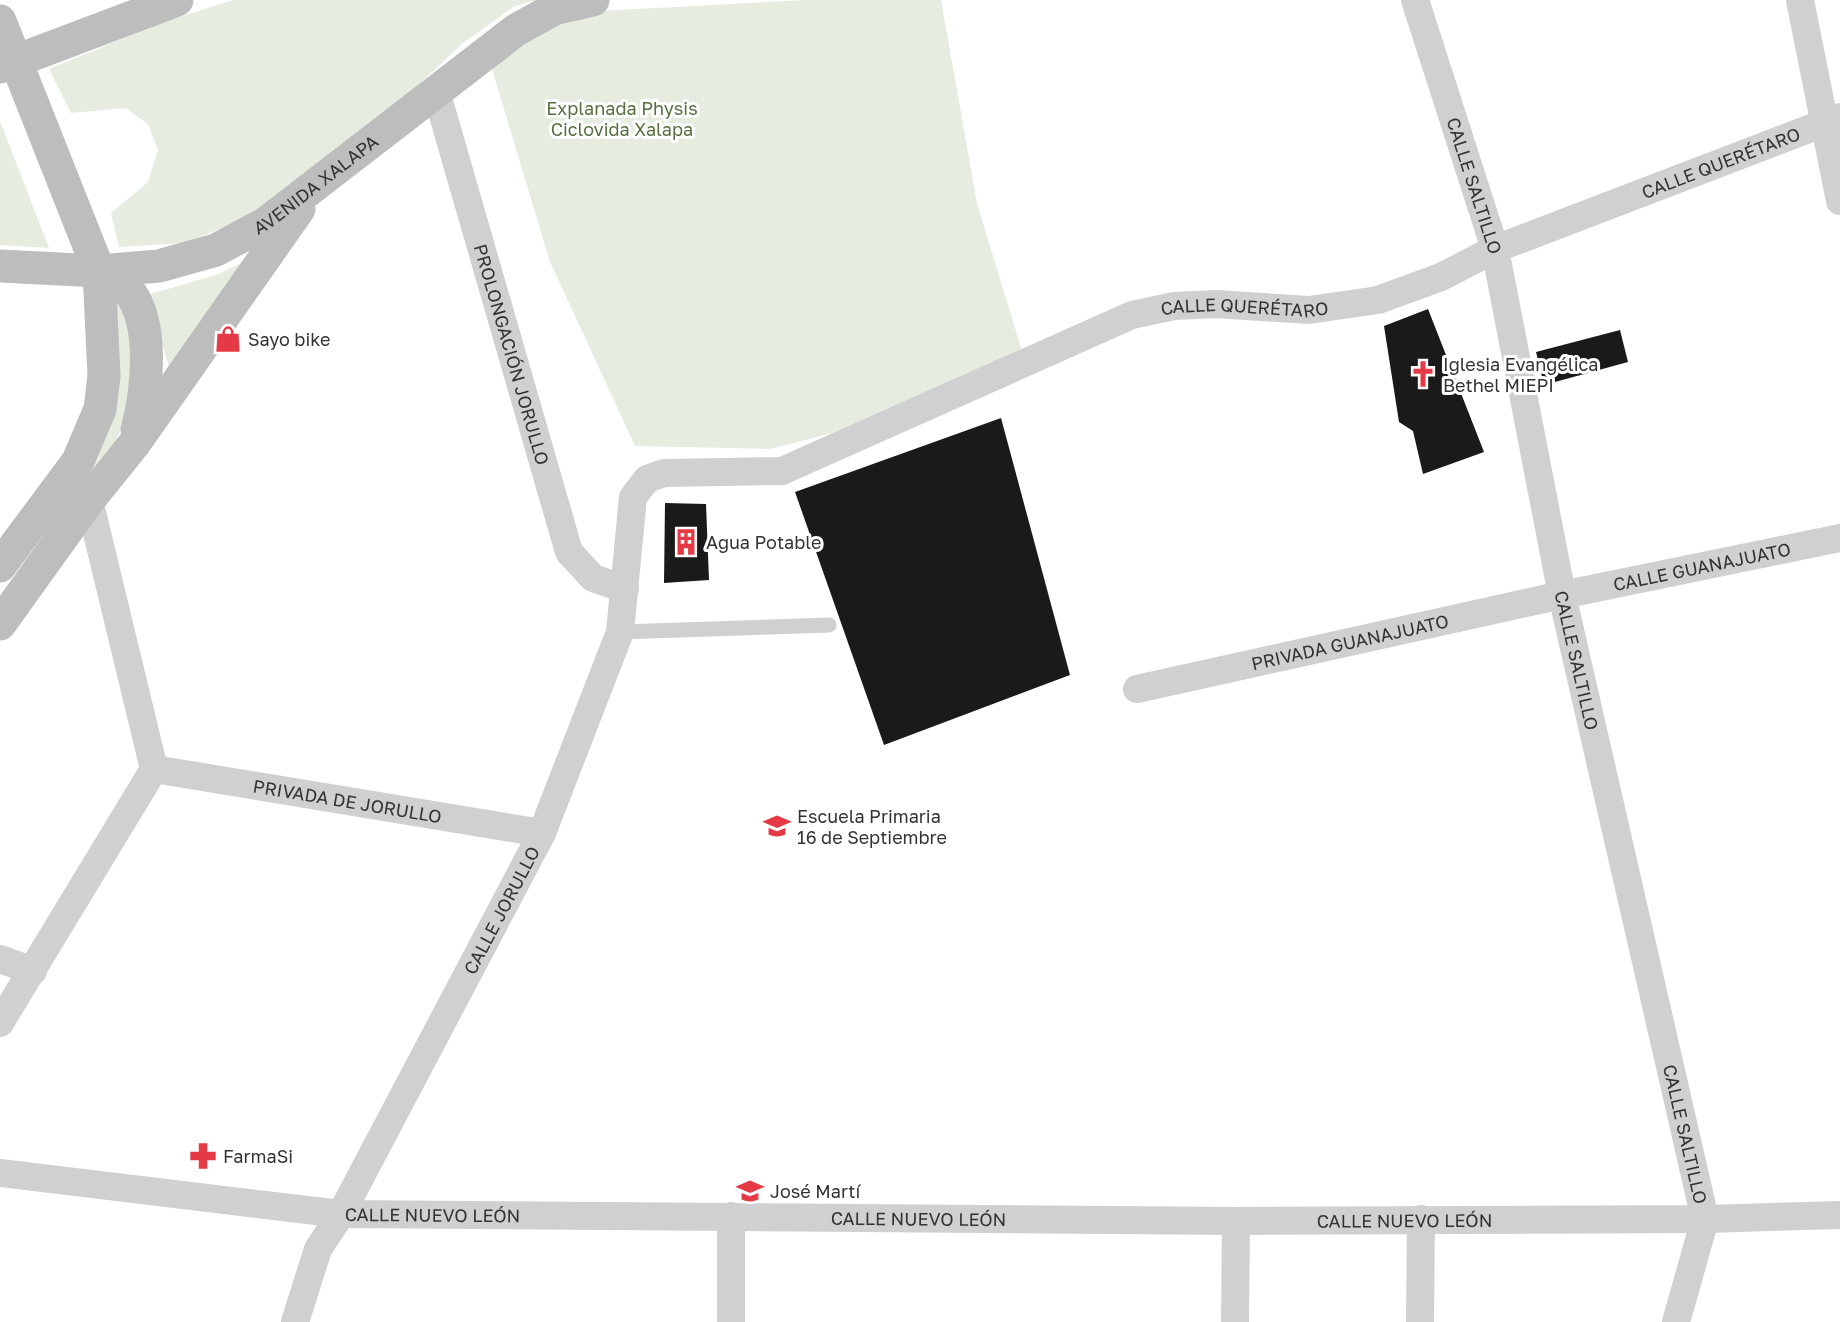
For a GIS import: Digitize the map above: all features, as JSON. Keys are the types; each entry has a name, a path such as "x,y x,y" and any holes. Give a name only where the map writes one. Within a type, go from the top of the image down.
{"main road":[{"path":"8,63 177,0"},
{"name":"AVENIDA XALAPA","path":"0,266 99,271 159,266 216,250 266,223 516,30 554,9 593,0"},
{"path":"0,21 8,63 99,271 104,375 100,409 78,461 0,566"},
{"path":"0,624 89,500 134,444 319,180"},
{"path":"99,271 129,291 142,319 148,367 143,408 134,444"}],"street":[{"name":"CALLE SALTILLO","path":"1415,0 1495,249 1562,595 1705,1219 1676,1322"},
{"path":"1800,0 1833,120 1840,201"},
{"name":"PROLONGACIÓN JORULLO","path":"436,91 569,552 593,578 626,589"},
{"name":"CALLE QUERÉTARO","path":"647,479 664,473 782,471 1132,315 1174,306 1205,304 1309,310 1378,300 1441,277 1495,249 1833,120"},
{"name":"CALLE JORULLO","path":"295,1322 318,1249 341,1214 542,833 620,632 626,589 633,497 647,479"},
{"path":"0,1023 154,769 89,500"},
{"name":"CALLE GUANAJUATO","path":"1562,595 1840,538"},
{"name":"PRIVADA GUANAJUATO","path":"1137,690 1562,595"},
{"name":"PRIVADA DE JORULLO","path":"154,769 542,833"},
{"path":"0,959 33,970"},
{"name":"CALLE NUEVO LEÓN","path":"0,1173 341,1214 1236,1221 1705,1219 1840,1215"},
{"path":"731,1322 732,1216"},
{"path":"1420,1322 1421,1219"},
{"path":"1235,1322 1236,1221"}],"lane":[{"path":"620,632 829,625"}],"green space":[{"path":"233,0 537,0 515,6 463,43 357,142 240,221 184,243 119,247 111,213 148,182 158,150 148,124 126,108 71,113 49,69 161,23"},
{"name":"Explanada Physis Ciclovida Xalapa","path":"806,0 941,0 977,203 1024,358 893,417 771,449 635,446 550,262 485,46 543,14"},
{"path":"0,121 49,248 0,245"},
{"path":"272,247 173,380 147,295 219,274"},
{"path":"123,298 134,365 127,413 109,459 82,486 114,300"}],"building":[{"name":"Iglesia Evangélica Bethel MIEPI","path":"1428,309 1484,452 1423,474 1413,431 1399,422 1384,326"},
{"path":"1620,330 1628,362 1544,385 1536,352"},
{"path":"1001,418 1070,675 884,745 795,492"},
{"name":"Agua Potable","path":"665,503 706,504 709,580 664,583"}],"place":[{"name":"Sayo bike","path":"228,339"},
{"name":"Iglesia Evangélica Bethel MIEPI","path":"1423,374"},
{"name":"Agua Potable","path":"686,542"},
{"name":"Escuela Primaria 16 de Septiembre","path":"777,826"},
{"name":"FarmaSi","path":"203,1156"},
{"name":"José Martí","path":"750,1191"}]}
